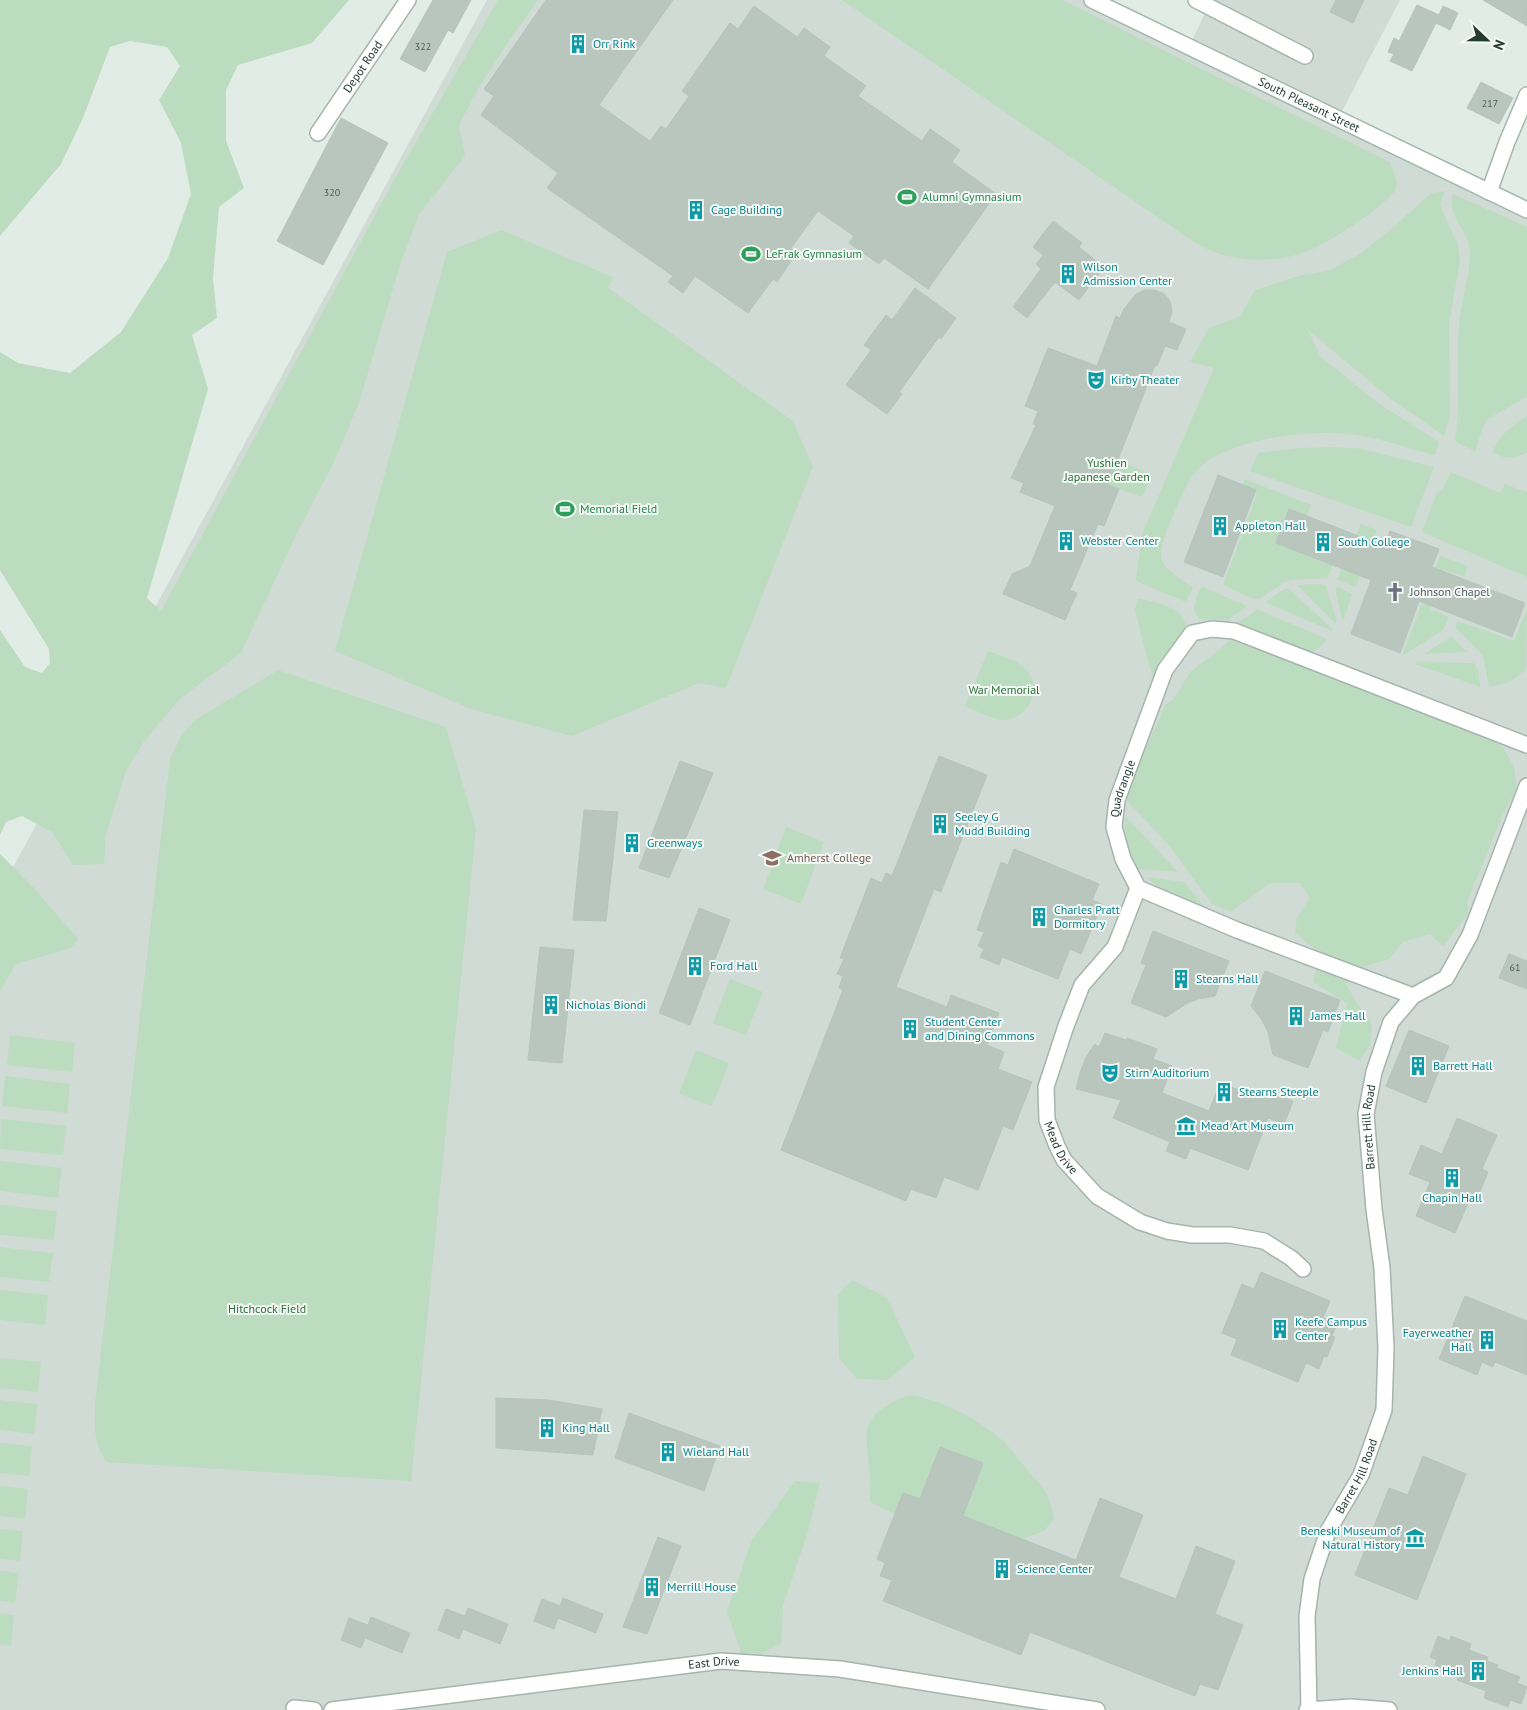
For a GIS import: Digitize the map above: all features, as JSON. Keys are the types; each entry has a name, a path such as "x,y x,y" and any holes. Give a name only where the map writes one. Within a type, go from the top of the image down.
{"street":[{"name":"Depot Road","path":"318,133 408,0"},
{"name":"South Pleasant Street","path":"1092,0 1527,210"},
{"path":"1196,0 1305,56"},
{"path":"1489,192 1527,95"},
{"name":"Quadrangle","path":"1138,888 1123,859 1114,827 1117,800 1165,670 1192,633 1212,629 1234,631 1527,745"},
{"path":"1138,888 1237,930 1414,996 1446,978 1470,935 1527,786"},
{"name":"Mead Drive","path":"1138,888 1114,947 1082,985 1046,1087 1047,1120 1056,1146 1064,1160 1097,1196 1140,1222 1167,1231 1192,1235 1230,1235 1264,1241 1291,1258 1303,1269"},
{"name":"Barrett Hill Road","path":"1382,1268 1374,1209 1366,1114 1374,1072 1391,1022 1414,996"},
{"name":"Barret Hill Road","path":"1308,1710 1307,1616 1312,1579 1328,1531 1361,1475 1384,1410 1386,1348 1382,1268"},
{"name":"East Drive","path":"332,1710 721,1661 840,1669 1097,1710"},
{"path":"1308,1710 1351,1707 1389,1710"},
{"path":"294,1708 314,1710"}],"shaded area":[{"name":"Amherst College","path":"487,0 1093,0 1189,47 1211,0 1400,0 1338,119 1527,210 1527,1710 0,1710 0,891"}],"green space":[{"path":"0,0 349,0 312,43 238,65 226,90 226,141 244,188 219,207 213,278 217,318 192,335 208,389 147,598 161,611 393,182 498,0 538,0 478,89 459,125 465,156 419,214 401,262 358,406 333,464 297,533 241,653 180,699 145,740 126,771 106,835 104,864 73,865 52,832 22,816 6,822 0,835 0,630 25,667 42,673 50,663 49,649 0,570 0,352 18,363 70,373 121,332 168,258 191,194 181,143 159,100 180,66 167,47 130,41 110,47 83,118 61,164 0,236"},
{"path":"842,0 1062,0 1390,162 1396,178 1396,188 1383,203 1359,222 1309,251 1285,258 1268,260 1244,259 1219,254 1185,236"},
{"path":"1445,191 1440,205 1458,245 1460,260 1449,324 1450,416 1444,436 1387,396 1308,330 1321,357 1378,403 1439,442 1435,455 1376,439 1339,433 1293,435 1268,439 1243,445 1222,453 1204,464 1191,478 1177,506 1162,547 1161,555 1167,568 1193,587 1186,602 1138,582 1136,579 1142,534 1214,368 1190,362 1209,328 1240,316 1255,290 1302,275 1328,271 1360,254 1431,193"},
{"path":"1453,194 1527,227 1527,397 1488,419 1483,427 1475,452 1455,441 1458,412 1459,326 1469,270 1470,251 1466,236 1455,216 1452,202"},
{"name":"Memorial Field","path":"501,230 613,277 608,288 793,421 813,467 726,688 699,683 572,736 471,709 335,651 447,252"},
{"path":"1527,416 1527,453 1509,457 1496,454 1493,451 1502,435"},
{"path":"1335,447 1362,449 1434,467 1411,527 1250,471 1258,453 1301,448"},
{"name":"Yushien Japanese Garden","path":"1118,460 1152,475 1142,497 1067,467"},
{"path":"1451,472 1500,493 1505,484 1527,492 1527,577 1422,532 1437,493 1441,491"},
{"path":"1245,479 1311,505 1307,516 1289,509 1276,542 1333,565 1327,578 1291,580 1259,599 1251,598 1223,585 1257,494 1241,488"},
{"path":"1361,524 1377,530 1354,587 1337,579 1342,569 1357,574 1369,541 1356,535"},
{"path":"1440,556 1468,566 1464,576 1443,570 1430,609 1449,617 1443,630 1402,656"},
{"path":"1322,584 1326,586 1337,622 1335,623 1299,587 1299,585"},
{"path":"1203,587 1247,606 1228,620 1200,619 1194,608 1200,588"},
{"path":"1338,587 1352,594 1344,619 1342,619 1336,592"},
{"path":"1286,588 1333,629 1332,631 1267,603 1267,601"},
{"path":"1138,599 1155,602 1179,613 1188,631 1155,687 1136,615 1135,609"},
{"path":"1527,609 1526,670 1510,682 1489,687 1483,655 1455,627 1458,621 1514,641"},
{"path":"1256,610 1327,639 1312,654 1239,625 1239,622"},
{"path":"1451,636 1467,652 1424,654 1449,638"},
{"path":"1230,640 1480,734 1502,746 1514,767 1517,788 1501,819 1468,900 1468,914 1443,946 1430,934 1403,942 1389,959 1363,967 1346,984 1372,1024 1370,1046 1359,1061 1336,1048 1347,1003 1313,982 1321,954 1295,933 1297,917 1310,898 1300,883 1270,883 1231,912 1212,904 1169,845 1127,801 1130,783 1166,704 1173,700 1190,672"},
{"name":"War Memorial","path":"988,651 1021,665 1029,673 1033,681 1032,696 1025,711 1011,719 998,719 965,706"},
{"path":"1418,662 1474,663 1478,670 1480,687 1415,664"},
{"name":"Hitchcock Field","path":"278,670 446,727 476,829 411,1481 107,1462 99,1448 95,1434 95,1403 170,759 181,736 195,720"},
{"path":"1125,816 1178,872 1138,869 1127,844"},
{"path":"786,827 824,842 801,904 763,889"},
{"path":"0,854 33,887 78,939 71,948 16,964 0,991"},
{"path":"1146,877 1184,882 1206,909 1159,888"},
{"path":"730,979 763,992 746,1035 713,1023"},
{"path":"10,1035 75,1043 72,1072 7,1065"},
{"path":"696,1050 729,1063 712,1106 679,1094"},
{"path":"5,1076 70,1084 67,1113 2,1106"},
{"path":"1,1119 66,1126 63,1155 0,1149"},
{"path":"0,1161 62,1168 58,1198 0,1191"},
{"path":"0,1205 57,1211 54,1240 0,1235"},
{"path":"0,1247 53,1253 49,1282 0,1277"},
{"path":"852,1280 887,1298 915,1357 888,1380 857,1379 839,1358 838,1295"},
{"path":"0,1290 48,1295 45,1325 0,1320"},
{"path":"0,1358 41,1362 38,1392 0,1388"},
{"path":"913,1395 937,1402 960,1412 982,1425 1005,1443 1048,1496 1054,1519 1044,1531 1022,1539 963,1516 983,1463 941,1447 920,1499 903,1493 895,1514 870,1502 868,1427 878,1412 900,1398"},
{"path":"0,1400 37,1404 34,1434 0,1430"},
{"path":"0,1443 32,1446 29,1476 0,1473"},
{"path":"795,1481 820,1483 808,1532 783,1606 781,1644 760,1654 741,1653 727,1611 752,1540"},
{"path":"0,1486 28,1489 25,1519 0,1516"},
{"path":"0,1529 23,1531 20,1561 0,1559"},
{"path":"0,1571 19,1573 15,1603 0,1601"},
{"path":"0,1614 14,1615 11,1645 0,1644"}],"building":[{"path":"433,0 471,0 453,33 448,30 425,72 400,59"},
{"name":"Cage Building","path":"546,0 673,0 599,105 650,141 661,126 666,129 689,96 682,91 730,23 738,29 754,6 797,37 804,28 830,47 824,56 866,86 858,96 922,141 930,129 960,150 952,162 996,194 928,289 884,258 879,264 849,243 854,236 818,211 791,248 797,252 777,282 773,279 748,313 695,276 683,293 668,282 673,276 547,188 558,173 481,115 494,96 484,89"},
{"path":"1336,0 1364,0 1353,23 1330,12"},
{"path":"1483,0 1527,0 1527,26"},
{"path":"1417,5 1439,15 1443,6 1458,13 1450,30 1436,23 1412,71 1390,61 1394,54 1388,52 1394,38 1399,41"},
{"path":"1481,82 1513,98 1499,124 1467,108"},
{"path":"341,118 388,143 323,265 277,241"},
{"name":"Wilson Admission Center","path":"1053,221 1082,243 1079,247 1104,267 1079,300 1055,282 1027,318 1013,307 1041,269 1036,264 1043,255 1033,247"},
{"path":"915,288 956,318 941,339 939,337 899,392 902,394 887,414 846,385 871,350 864,345 886,315 892,320"},
{"path":"1145,290 1163,293 1170,301 1172,312 1169,322 1186,329 1177,350 1165,346 1157,366 1155,365 1108,485 1119,489 1104,526 1098,524 1070,590 1077,593 1065,620 1003,594 1012,574 1030,566 1055,506 1020,492 1024,483 1011,478 1036,425 1033,424 1038,411 1025,406 1048,348 1097,366 1116,316 1120,318 1124,309 1136,294"},
{"name":"Appleton Hall","path":"1218,475 1256,490 1223,577 1184,562"},
{"path":"1289,509 1384,546 1390,531 1439,549 1432,567 1525,603 1512,637 1419,601 1400,653 1351,634 1371,580 1276,543"},
{"name":"Student Center and Dining Commons","path":"939,756 987,775 941,892 934,889 896,987 947,1007 951,995 999,1013 987,1045 1004,1052 998,1069 1032,1082 1013,1130 1003,1126 978,1190 944,1177 936,1198 911,1189 906,1201 781,1150 843,990 839,988 843,976 837,974 844,959 840,958 871,878 882,883 886,873 892,876"},
{"path":"680,761 713,773 669,878 639,868"},
{"path":"584,810 618,812 606,921 573,920"},
{"name":"Charles Pratt Dormitory","path":"1014,849 1099,884 1092,900 1102,904 1081,954 1070,949 1058,979 1002,957 999,965 980,957 984,949 978,946 984,932 977,930 1001,862 1008,865"},
{"name":"Ford Hall","path":"699,908 730,920 690,1025 659,1013"},
{"name":"Stearns Hall","path":"1153,931 1229,961 1215,996 1198,999 1186,1004 1166,1017 1131,1003 1146,965 1141,963"},
{"name":"Nicholas Biondi","path":"540,947 574,950 562,1063 528,1060"},
{"path":"1509,954 1527,961 1527,989 1499,978"},
{"name":"James Hall","path":"1265,971 1340,1000 1328,1032 1323,1030 1308,1068 1273,1055 1268,1032 1262,1020 1251,1006"},
{"name":"Barrett Hall","path":"1409,1030 1449,1046 1426,1103 1386,1086"},
{"path":"1105,1033 1126,1040 1127,1038 1157,1049 1153,1059 1172,1066 1162,1093 1209,1111 1220,1083 1258,1097 1261,1089 1293,1101 1284,1124 1268,1118 1248,1170 1190,1148 1186,1159 1166,1151 1170,1142 1113,1118 1121,1100 1076,1089 1086,1057 1095,1044 1099,1047"},
{"name":"Chapin Hall","path":"1457,1118 1497,1135 1482,1169 1488,1172 1476,1201 1470,1199 1455,1233 1416,1216 1430,1182 1409,1174 1421,1145 1442,1154"},
{"name":"Keefe Campus Center","path":"1261,1272 1330,1301 1323,1318 1337,1324 1332,1336 1335,1337 1327,1357 1324,1356 1319,1369 1306,1363 1298,1382 1231,1355 1237,1339 1222,1333 1242,1284 1254,1289"},
{"name":"Fayerweather Hall","path":"1465,1296 1527,1321 1527,1375 1495,1362 1493,1367 1482,1362 1477,1375 1439,1359"},
{"name":"King Hall","path":"496,1398 548,1400 602,1409 593,1455 496,1448"},
{"name":"Wieland Hall","path":"629,1413 720,1446 704,1491 615,1458"},
{"name":"Science Center","path":"940,1447 983,1463 963,1516 1076,1560 1100,1498 1143,1515 1119,1577 1176,1599 1196,1546 1235,1561 1215,1614 1243,1625 1218,1690 1200,1684 1195,1696 1030,1632 1021,1655 883,1601 892,1580 880,1576 885,1563 877,1559 903,1493 920,1499"},
{"path":"1423,1456 1466,1474 1417,1600 1355,1575 1389,1488 1408,1495"},
{"name":"Merrill House","path":"658,1537 681,1546 647,1634 623,1627"},
{"path":"563,1598 603,1614 596,1633 558,1618 554,1629 534,1621 542,1599 560,1606"},
{"path":"468,1608 508,1624 500,1644 463,1629 459,1639 438,1630 446,1609 465,1616"},
{"path":"371,1617 410,1633 402,1653 365,1638 361,1648 341,1640 349,1618 368,1625"},
{"name":"Jenkins Hall","path":"1438,1636 1450,1641 1451,1636 1471,1644 1469,1650 1488,1657 1487,1661 1498,1665 1497,1668 1520,1677 1517,1683 1527,1687 1521,1704 1510,1700 1508,1707 1484,1698 1486,1691 1457,1680 1459,1674 1435,1665 1437,1660 1430,1657"}],"place":[{"name":"Orr Rink","path":"578,44"},
{"name":"Alumni Gymnasium","path":"907,197"},
{"name":"Cage Building","path":"696,210"},
{"name":"LeFrak Gymnasium","path":"751,254"},
{"name":"Wilson Admission Center","path":"1068,274"},
{"name":"Kirby Theater","path":"1096,380"},
{"name":"Memorial Field","path":"565,509"},
{"name":"Appleton Hall","path":"1220,526"},
{"name":"Webster Center","path":"1066,541"},
{"name":"South College","path":"1323,542"},
{"name":"Johnson Chapel","path":"1395,592"},
{"name":"Seeley G Mudd Building","path":"940,824"},
{"name":"Greenways","path":"632,843"},
{"name":"Amherst College","path":"772,858"},
{"name":"Charles Pratt Dormitory","path":"1039,917"},
{"name":"Ford Hall","path":"695,966"},
{"name":"Stearns Hall","path":"1181,979"},
{"name":"Nicholas Biondi","path":"551,1005"},
{"name":"James Hall","path":"1296,1016"},
{"name":"Student Center and Dining Commons","path":"910,1029"},
{"name":"Barrett Hall","path":"1418,1066"},
{"name":"Stirn Auditorium","path":"1110,1073"},
{"name":"Stearns Steeple","path":"1224,1092"},
{"name":"Mead Art Museum","path":"1186,1126"},
{"name":"Chapin Hall","path":"1452,1178"},
{"name":"Keefe Campus Center","path":"1280,1329"},
{"name":"Fayerweather Hall","path":"1487,1340"},
{"name":"King Hall","path":"547,1428"},
{"name":"Wieland Hall","path":"668,1452"},
{"name":"Beneski Museum of Natural History","path":"1415,1538"},
{"name":"Science Center","path":"1002,1569"},
{"name":"Merrill House","path":"652,1587"},
{"name":"Jenkins Hall","path":"1478,1671"}]}
